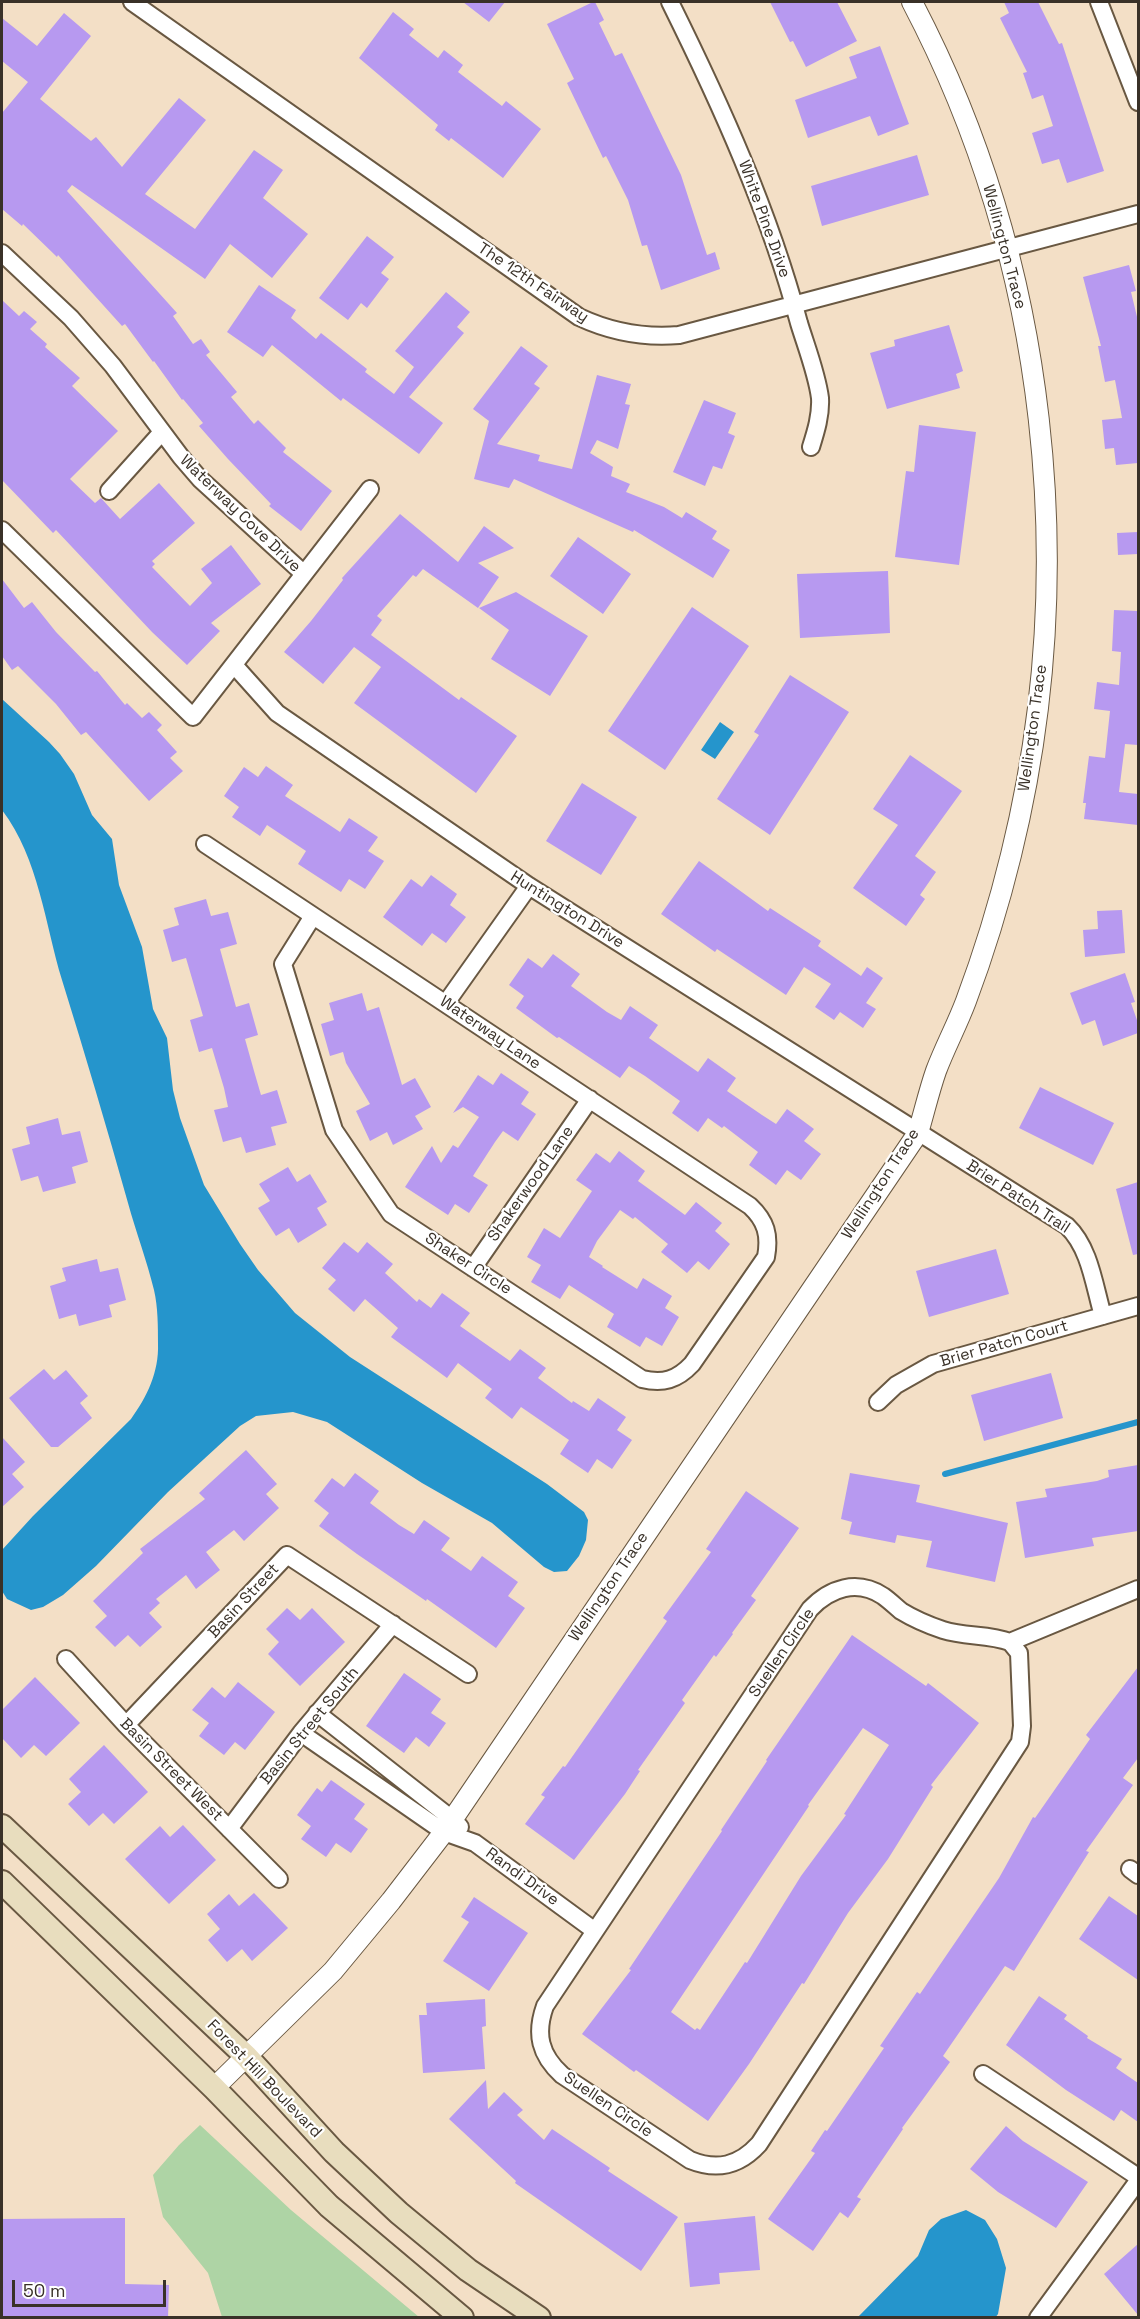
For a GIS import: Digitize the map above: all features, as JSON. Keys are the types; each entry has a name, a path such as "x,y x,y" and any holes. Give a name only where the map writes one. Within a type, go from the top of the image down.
{"main road":[{"name":"Forest Hill Boulevard","path":"2,1826 246,2056 334,2152 399,2213 468,2270 539,2318"},
{"path":"2,1882 214,2088 329,2206 462,2318"}],"street":[{"name":"The 12th Fairway","path":"132,2 579,317 606,328 665,336 680,335 1138,214"},
{"name":"White Pine Drive","path":"670,2 716,96 751,180 795,306 820,396 820,413 811,447"},
{"name":"Wellington Trace","path":"214,2088 333,1971 391,1901 448,1825 918,1133 936,1073 991,929 1028,780 1039,704 1046,583 1044,473 1033,375 1007,249 982,165 955,93 912,2"},
{"path":"1099,2 1138,102"},
{"name":"Waterway Cove Drive","path":"2,253 71,318 114,366 200,479 303,573 193,717 2,530"},
{"path":"109,491 162,432"},
{"path":"303,573 370,489"},
{"name":"Huntington Drive","path":"234,665 277,713 529,886 775,1040 918,1133"},
{"name":"Waterway Lane","path":"206,844 750,1206 760,1216 767,1229"},
{"path":"446,1004 529,886"},
{"name":"Shaker Circle","path":"313,916 283,964 334,1130 391,1214 642,1379 656,1382 670,1380 682,1374 692,1364 766,1257 769,1243 767,1229"},
{"name":"Shakerwood Lane","path":"473,1268 590,1099"},
{"name":"Brier Patch Trail","path":"918,1133 1067,1226 1077,1236 1083,1248 1103,1316"},
{"name":"Brier Patch Court","path":"878,1402 896,1385 933,1364 1138,1306"},
{"name":"Basin Street","path":"126,1725 287,1555 468,1674"},
{"name":"Suellen Circle","path":"850,1587 866,1588 882,1595 900,1610 931,1626 964,1635 997,1637 1010,1642 1019,1653 1022,1726 1020,1742 759,2144 749,2154 736,2163 720,2166 705,2166 690,2160 551,2065 543,2052 539,2037 540,2021 545,2006 810,1609 821,1598 834,1590 850,1587"},
{"path":"1010,1642 1138,1589"},
{"name":"Basin Street South","path":"229,1829 317,1713 393,1624"},
{"name":"Basin Street West","path":"66,1659 126,1725 279,1879"},
{"path":"317,1713 448,1825"},
{"path":"301,1733 448,1825"},
{"name":"Randi Drive","path":"448,1825 596,1931"},
{"path":"983,2074 1138,2179 1038,2318"}],"green space":[{"path":"200,2125 291,2210 419,2317 222,2317 208,2273 163,2217 153,2175"}],"water":[{"path":"2,699 60,754 74,774 92,815 112,839 119,885 142,947 153,1009 167,1038 173,1090 180,1118 204,1185 240,1244 258,1270 295,1313 350,1357 547,1484 584,1512 588,1520 586,1540 579,1556 567,1571 554,1572 544,1567 492,1523 422,1483 327,1422 293,1412 256,1416 240,1426 168,1492 96,1566 63,1595 43,1607 31,1610 7,1599 2,1591 2,1550 131,1419 147,1393 154,1374 158,1354 158,1337 154,1290 62,980 40,892 25,849 2,810"},
{"path":"720,722 734,732 715,759 701,750"},
{"path":"966,2210 985,2220 997,2239 1006,2268 998,2314 995,2318 858,2317 918,2256 929,2230 941,2219"}],"building":[{"path":"463,2 505,2 489,22"},
{"path":"593,2 604,20 599,23 615,56 622,53 681,175 707,255 715,252 720,269 661,290 647,245 642,246 628,200 606,156 603,158 567,83 574,79 547,24"},
{"path":"770,2 837,2 857,41 806,67 793,41 790,42"},
{"path":"1004,2 1038,2 1059,44 1062,43 1104,171 1067,183 1059,159 1042,164 1032,133 1053,126 1043,95 1032,99 1023,73 1027,72 1000,18 1009,13"},
{"path":"393,12 414,29 409,35 438,58 444,50 463,65 458,72 502,106 506,101 541,129 503,178 451,138 449,141 435,130 438,125 359,58"},
{"path":"64,13 91,36 40,99 91,141 96,137 122,167 179,98 206,120 145,194 195,229 254,150 283,170 263,198 308,234 272,278 230,244 205,279 72,185 67,191 177,313 173,316 193,344 201,339 210,352 206,355 237,392 231,397 254,424 258,420 286,448 283,452 332,491 301,531 269,506 271,504 199,426 203,423 182,400 125,324 122,326 58,255 57,257 23,224 22,226 2,209 2,113 28,82 2,61 2,18 37,46"},
{"path":"880,46 909,124 878,136 870,116 808,138 795,100 857,78 849,57"},
{"path":"917,155 929,195 822,226 811,186"},
{"path":"367,236 394,257 381,273 389,279 367,308 361,303 348,320 319,298"},
{"path":"1129,265 1136,291 1131,292 1138,321 1138,463 1116,465 1114,448 1105,449 1102,420 1122,418 1115,380 1105,382 1098,346 1101,346 1083,277"},
{"path":"259,285 296,310 291,318 316,339 321,333 367,369 365,372 394,394 414,367 395,351 446,292 470,312 457,327 464,333 409,397 443,423 419,454 343,398 341,401 272,345 263,357 227,332"},
{"path":"2,300 19,316 24,311 37,322 30,329 47,344 45,347 80,378 72,386 118,431 70,479 95,503 101,498 120,519 159,483 195,523 152,561 155,564 152,567 190,606 212,583 201,569 231,545 261,584 211,623 220,631 187,665 152,632 56,530 53,533 2,480"},
{"path":"949,325 963,371 956,374 960,388 887,409 870,353 895,346 894,340"},
{"path":"521,346 548,366 534,384 540,388 497,444 540,455 538,461 572,469 597,375 631,384 625,404 630,405 618,449 597,440 590,453 613,467 611,476 630,484 626,492 664,507 682,518 686,512 717,531 712,539 730,550 713,578 634,530 633,532 514,479 509,488 474,479 489,421 473,409"},
{"path":"704,400 736,413 728,433 735,436 722,469 713,466 705,486 673,472"},
{"path":"919,425 976,432 959,565 895,557 906,471 914,472"},
{"path":"400,514 458,562 484,526 514,548 478,563 499,577 478,608 423,569 416,577 413,575 377,616 382,620 371,635 459,700 461,697 517,736 476,793 354,703 381,667 354,647 323,684 284,652 311,621 343,580 342,578"},
{"path":"1138,532 1138,554 1118,555 1117,533"},
{"path":"578,537 631,574 603,614 550,576"},
{"path":"888,571 890,633 800,638 797,574"},
{"path":"2,579 24,608 32,602 56,632 95,672 97,671 125,705 127,703 142,718 149,712 162,725 157,730 177,752 170,758 183,771 149,801 86,732 81,735 56,704 18,666 12,670 2,656"},
{"path":"516,592 588,636 550,696 491,659 509,630 479,608"},
{"path":"692,607 749,646 665,770 608,731"},
{"path":"1114,610 1138,611 1138,745 1125,744 1119,792 1138,794 1138,825 1084,819 1086,803 1083,803 1089,756 1105,758 1110,711 1094,709 1097,682 1119,685 1121,652 1112,651"},
{"path":"790,675 849,712 770,835 717,799 759,735 754,732"},
{"path":"910,755 962,791 915,856 936,872 920,895 925,899 906,926 853,888 898,825 873,809"},
{"path":"266,766 293,785 285,796 340,832 349,818 378,837 368,851 384,861 365,889 349,879 341,892 298,864 306,851 267,825 260,836 232,817 239,807 224,796 244,767 258,777"},
{"path":"582,783 637,817 601,875 546,841"},
{"path":"699,861 768,911 770,908 821,941 818,946 861,976 867,967 883,978 866,1003 876,1009 863,1028 840,1012 834,1020 815,1007 831,984 804,967 786,995 717,949 715,952 661,914"},
{"path":"431,875 457,894 450,905 466,917 446,943 432,933 422,946 383,917 411,879 422,887"},
{"path":"206,899 211,916 228,912 237,944 220,949 236,1007 249,1003 258,1035 245,1039 261,1095 277,1090 287,1123 271,1127 276,1145 246,1153 241,1137 223,1142 214,1110 228,1107 224,1088 212,1048 199,1052 190,1020 203,1016 186,958 172,962 163,930 179,925 174,908"},
{"path":"1122,910 1125,953 1085,957 1083,930 1098,929 1097,911"},
{"path":"553,954 580,974 571,986 607,1012 621,1020 630,1006 658,1025 649,1038 698,1072 708,1058 736,1078 727,1091 762,1115 776,1124 787,1109 814,1129 804,1141 821,1154 801,1180 787,1170 776,1185 749,1165 758,1152 724,1126 722,1128 708,1118 698,1132 672,1113 680,1101 645,1076 629,1066 620,1078 559,1037 557,1038 516,1008 524,996 509,985 528,958 542,968"},
{"path":"1125,973 1135,1002 1131,1003 1138,1023 1138,1033 1103,1046 1095,1020 1082,1025 1070,993"},
{"path":"362,993 367,1011 379,1007 402,1085 415,1078 431,1107 415,1116 423,1129 393,1145 387,1132 370,1141 356,1111 370,1104 346,1063 343,1052 330,1056 321,1024 334,1020 329,1003"},
{"path":"501,1073 529,1092 521,1104 536,1114 518,1141 503,1131 495,1142 473,1176 488,1185 469,1213 455,1204 448,1215 405,1187 432,1146 441,1163 453,1145 458,1148 479,1117 463,1107 453,1113 478,1075 493,1085"},
{"path":"1040,1087 1114,1123 1093,1165 1019,1128"},
{"path":"58,1118 62,1135 80,1131 88,1162 72,1167 76,1183 43,1192 38,1176 21,1181 12,1149 30,1144 26,1127"},
{"path":"619,1151 645,1171 638,1181 685,1215 696,1202 722,1223 715,1231 730,1244 709,1270 698,1261 687,1273 661,1252 668,1244 635,1217 633,1219 620,1210 597,1241 589,1257 602,1267 637,1289 643,1278 672,1296 665,1308 679,1317 662,1346 646,1337 640,1347 607,1327 614,1314 569,1285 560,1299 531,1282 541,1265 527,1257 544,1228 560,1238 592,1191 576,1180 596,1153 610,1163"},
{"path":"288,1167 297,1182 310,1174 327,1202 317,1208 327,1225 298,1243 289,1228 276,1236 258,1208 270,1201 259,1184"},
{"path":"1138,1182 1138,1254 1133,1255 1116,1189"},
{"path":"344,1242 358,1253 367,1242 393,1264 385,1273 417,1302 419,1299 431,1308 442,1293 470,1313 460,1326 510,1361 520,1349 546,1368 538,1378 572,1403 573,1401 589,1411 598,1398 626,1417 617,1430 632,1440 612,1469 597,1459 588,1473 560,1454 569,1440 521,1407 512,1419 485,1398 492,1389 458,1363 447,1378 391,1337 398,1328 365,1299 354,1312 328,1289 336,1280 322,1268"},
{"path":"996,1249 1009,1294 929,1317 916,1271"},
{"path":"97,1259 100,1272 118,1268 126,1300 109,1305 112,1317 79,1326 76,1314 59,1319 50,1286 66,1281 62,1268"},
{"path":"44,1369 54,1380 66,1370 88,1396 80,1403 92,1418 58,1447 51,1447 9,1398"},
{"path":"1051,1373 1063,1418 984,1441 971,1395"},
{"path":"2,1437 25,1462 12,1474 24,1487 2,1507"},
{"path":"246,1450 277,1484 266,1494 279,1508 244,1541 234,1530 206,1552 220,1570 196,1589 186,1575 156,1599 160,1603 149,1613 162,1627 140,1647 128,1635 115,1647 95,1627 107,1616 93,1601 143,1553 140,1549 205,1499 199,1493"},
{"path":"1138,1465 1138,1531 1092,1538 1094,1546 1025,1558 1016,1502 1047,1497 1045,1489 1097,1481 1109,1477 1108,1470"},
{"path":"355,1473 379,1491 370,1503 399,1525 414,1534 424,1520 450,1538 441,1550 471,1571 482,1556 518,1582 508,1596 525,1608 496,1648 319,1526 329,1513 314,1501 332,1478 344,1487"},
{"path":"850,1473 920,1485 916,1502 1008,1523 995,1582 926,1567 932,1541 897,1535 895,1543 849,1534 852,1522 841,1519"},
{"path":"746,1491 799,1528 751,1596 756,1600 733,1634 716,1657 714,1655 682,1700 685,1703 638,1770 640,1771 625,1794 574,1860 525,1824 545,1797 541,1795 563,1766 565,1767 667,1621 663,1618 711,1552 706,1549"},
{"path":"287,1608 300,1620 312,1608 345,1642 300,1686 268,1654 279,1642 266,1629"},
{"path":"852,1635 926,1686 928,1683 979,1723 931,1785 933,1787 888,1859 848,1913 804,1984 802,1983 708,2121 582,2034 631,1970 629,1969 722,1831 766,1760","holes":["863,1728 889,1745 844,1814 846,1815 801,1876 747,1963 745,1962 700,2030 697,2028 695,2030 671,2012 808,1805"]},
{"path":"1138,1667 1138,1758 1123,1778 1133,1785 1086,1851 1089,1852 1014,1971 1005,1966 943,2056 950,2062 902,2128 857,2197 861,2199 848,2218 840,2212 813,2251 768,2219 815,2153 811,2151 825,2130 827,2131 884,2048 880,2046 917,1992 920,1994 999,1878 1033,1817 1035,1818 1090,1739 1086,1735"},
{"path":"404,1673 441,1699 431,1713 446,1723 429,1747 416,1737 404,1753 366,1726"},
{"path":"35,1677 80,1723 46,1756 34,1745 21,1758 2,1738 2,1710"},
{"path":"238,1682 275,1712 245,1750 235,1742 224,1755 199,1736 209,1723 192,1710 212,1687 225,1698"},
{"path":"104,1745 148,1792 114,1824 103,1813 89,1826 68,1804 81,1792 69,1779"},
{"path":"331,1780 365,1804 354,1819 368,1829 351,1853 336,1843 326,1857 301,1839 311,1826 297,1815 317,1788 322,1792"},
{"path":"183,1825 216,1860 169,1904 125,1859 160,1826 170,1837"},
{"path":"254,1893 288,1928 252,1961 242,1949 227,1962 208,1940 220,1929 207,1914 229,1894 239,1906"},
{"path":"1109,1896 1138,1916 1138,1980 1079,1939"},
{"path":"474,1897 528,1933 489,1991 443,1961 469,1922 461,1917"},
{"path":"1039,1996 1067,2015 1064,2019 1088,2036 1087,2038 1122,2059 1116,2068 1138,2083 1138,2122 1121,2110 1114,2121 1066,2090 1006,2045"},
{"path":"485,1999 486,2026 482,2027 485,2069 423,2073 419,2015 427,2015 426,2003"},
{"path":"486,2080 488,2109 504,2092 523,2110 517,2115 544,2140 552,2129 610,2168 608,2171 678,2217 641,2271 515,2183 516,2181 449,2119"},
{"path":"1006,2126 1023,2141 1088,2182 1056,2228 998,2192 970,2169"},
{"path":"755,2216 760,2270 719,2273 720,2284 690,2287 684,2223"},
{"path":"125,2218 125,2284 169,2285 168,2318 2,2318 2,2219"},
{"path":"1138,2244 1138,2315 1104,2274"}],"waterway":[{"path":"945,1474 1138,1422"}]}
